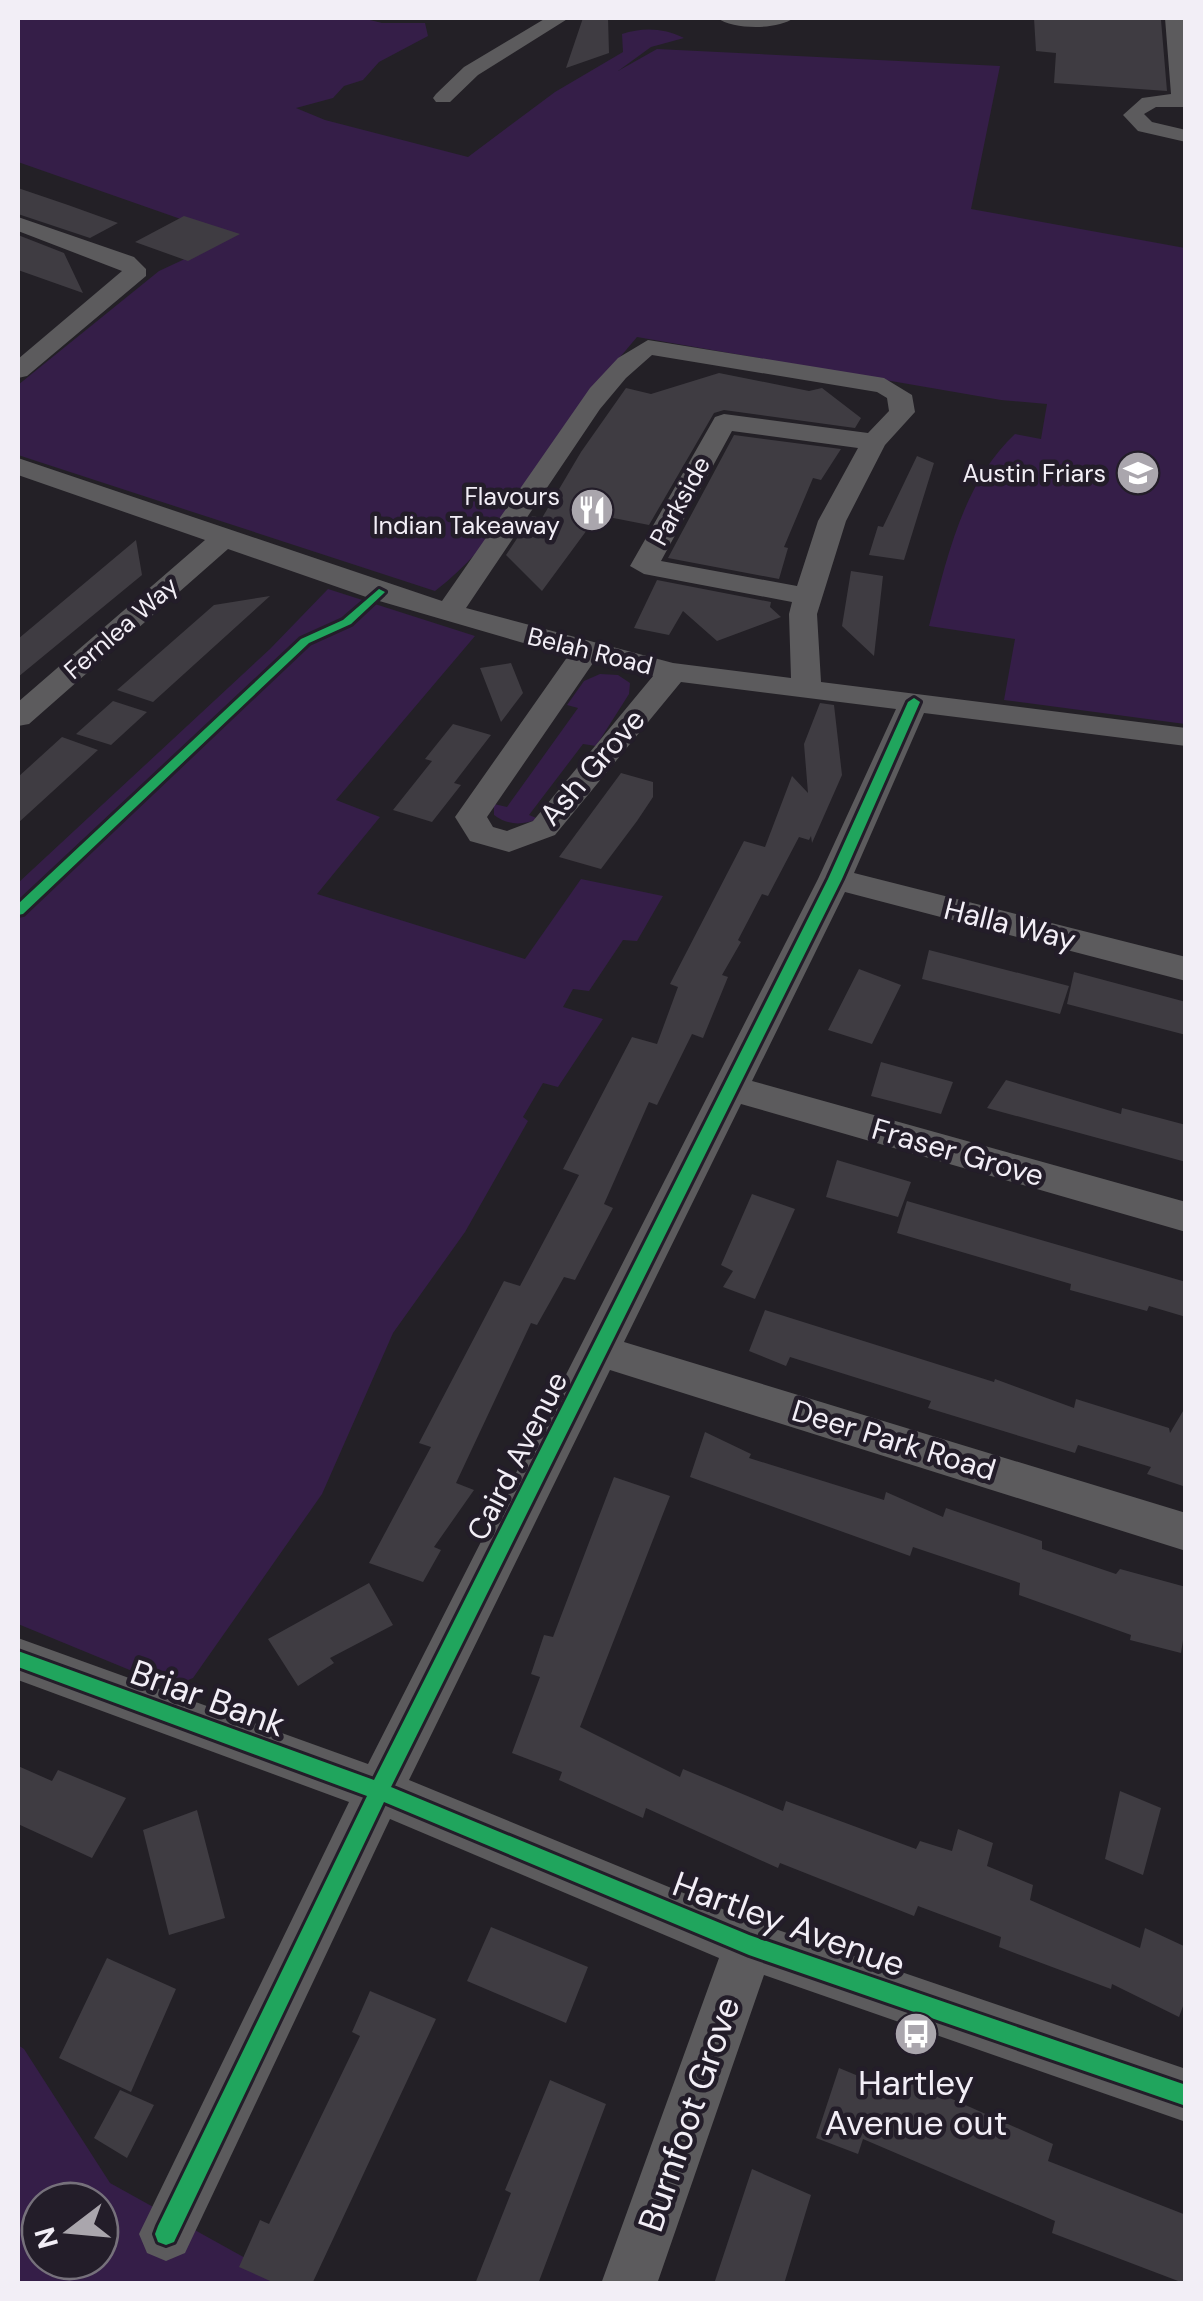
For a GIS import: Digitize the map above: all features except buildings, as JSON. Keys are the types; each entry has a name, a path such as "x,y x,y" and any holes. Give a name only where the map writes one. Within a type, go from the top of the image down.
{"street":[{"path":"444,98 471,71 559,18"},
{"path":"727,18 784,18"},
{"path":"1175,18 1184,101 1142,104 1133,115 1144,127 1186,136"},
{"path":"18,224 126,262 134,269 134,276 18,371"},
{"path":"448,612 521,498 590,404 630,357 648,347 884,386 899,395 904,404 902,412 874,442 832,520 802,614 806,688"},
{"name":"Parkside","path":"809,597 644,566 724,422 874,442"},
{"name":"Belah Road","path":"18,466 448,612 586,652 674,672 1186,737"},
{"name":"Fernlea Way","path":"18,717 224,538"},
{"name":"Ash Grove","path":"586,652 471,817 481,834 510,842 544,828 674,672"},
{"name":"Caird Avenue","path":"166,2234 379,1791 835,879 914,702"},
{"name":"Halla Way","path":"835,879 1186,969"},
{"name":"Fraser Grove","path":"731,1088 1186,1216"},
{"name":"Deer Park Road","path":"600,1351 1186,1532"},
{"name":"Briar Bank","path":"18,1660 379,1791"},
{"name":"Hartley Avenue","path":"379,1791 749,1945 1186,2096"},
{"name":"Burnfoot Grove","path":"629,2284 749,1945"}],"shaded area":[{"path":"18,18 362,18 382,23 425,23 428,36 379,62 363,80 344,86 333,98 296,108 325,120 468,157 555,92 623,52 622,34 638,30 661,30 684,38 651,47 618,71 657,49 1000,66 971,209 1185,248 1185,724 1004,700 1015,639 929,626 950,549 969,499 997,454 1015,434 1041,439 1047,404 1001,400 637,337 571,416 491,535 435,591 18,455 18,385 159,271 232,237 18,162"},
{"path":"328,589 475,636 336,800 380,817 317,894 525,959 581,879 663,896 637,941 623,940 589,991 573,989 563,1007 603,1019 558,1087 543,1083 523,1117 528,1121 465,1232 393,1333 322,1494 193,1678 171,1687 18,1624 18,883 270,649"},
{"path":"600,674 618,675 630,683 629,694 596,746 583,744 529,815 539,819 516,823 494,815 494,804 507,807 578,708 567,705 584,681"},
{"path":"18,2045 109,2181 20,2181 20,2281 120,2281 120,2189 290,2283 18,2283"}],"cycle path":[{"path":"18,911 305,641 347,622 379,592"},
{"path":"166,2234 379,1791 835,879 914,702"},
{"path":"18,1659 379,1791 749,1945 1186,2096"}],"place":[{"name":"Austin Friars","path":"1138,473"},
{"name":"Flavours Indian Takeaway","path":"592,510"},
{"name":"Hartley Avenue out","path":"916,2034"}]}
